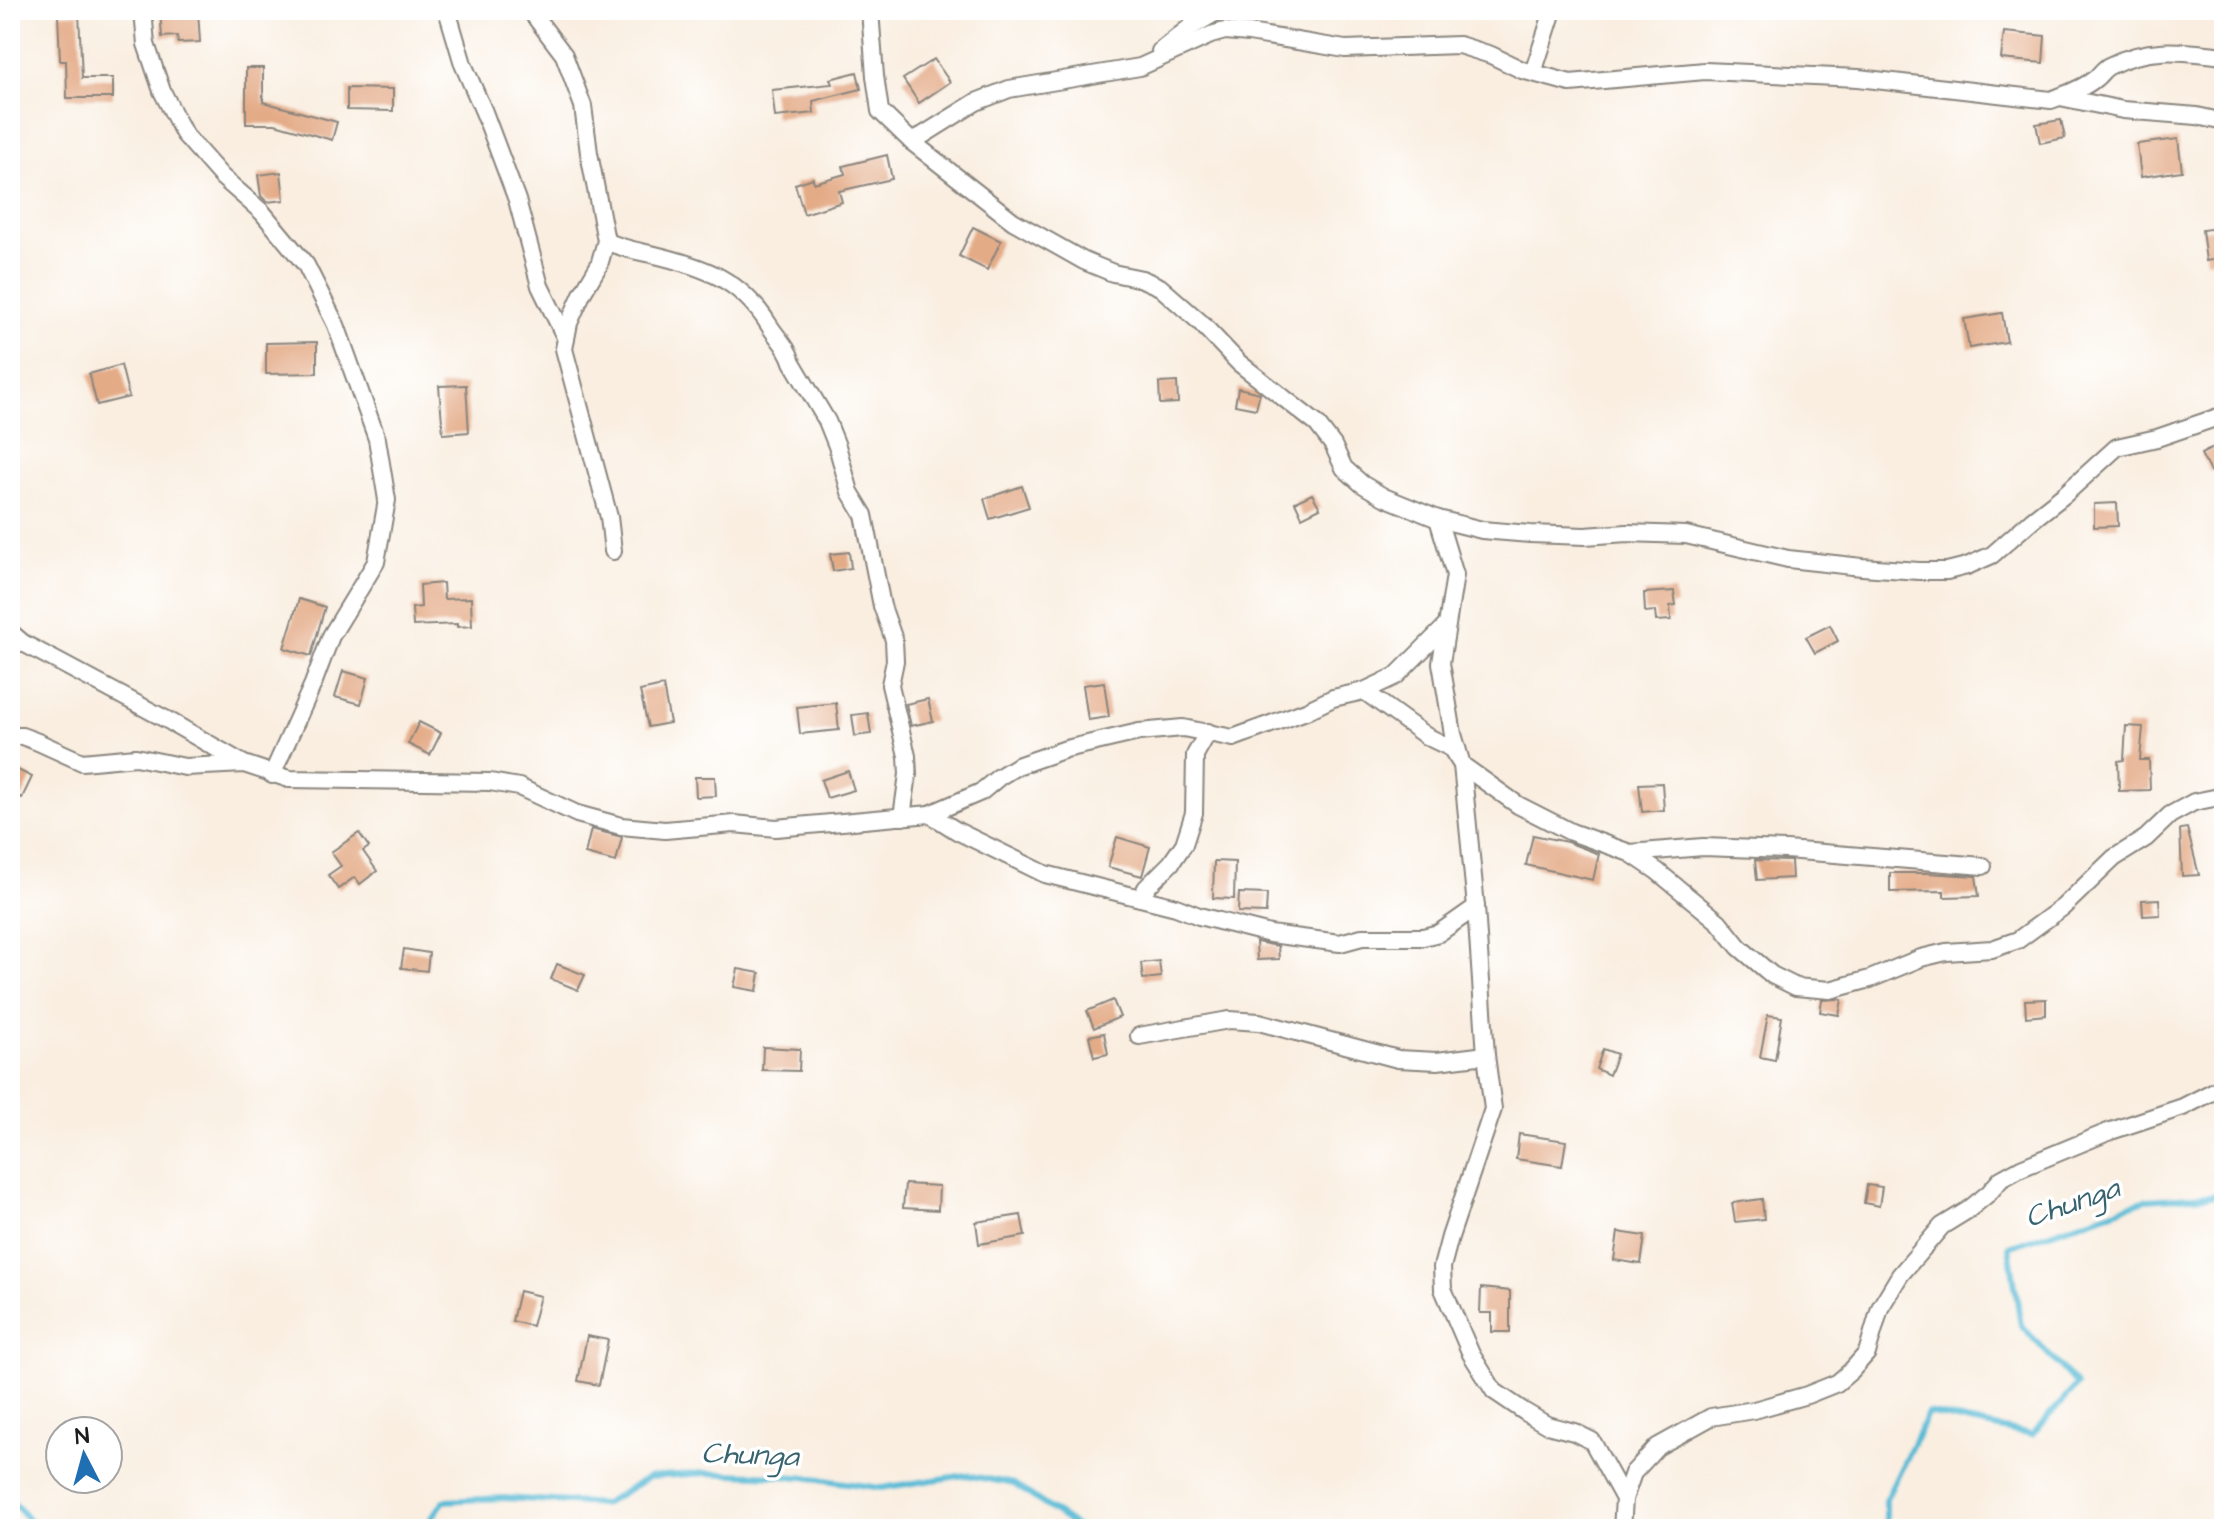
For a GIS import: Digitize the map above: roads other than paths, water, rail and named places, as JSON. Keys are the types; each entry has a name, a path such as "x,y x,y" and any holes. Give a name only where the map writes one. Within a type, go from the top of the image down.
{"street":[{"path":"143,10 146,44 162,91 184,134 222,177 262,212 306,265 336,325 377,439 387,500 376,562 331,636 272,775"},
{"path":"447,10 463,64 517,200 540,286 566,339"},
{"path":"530,10 564,55 583,106 606,241 599,265 569,323 564,349 609,517 613,551"},
{"path":"870,10 880,111 912,142 1013,221 1084,261 1160,287 1200,322 1239,363 1317,424 1333,445 1344,468 1362,484 1384,497 1438,519 1482,530 1530,534 1686,535 1801,561 1947,571 1992,555 2117,447 2157,438 2224,415"},
{"path":"1140,67 1189,28 1220,10"},
{"path":"1533,73 1551,17 1550,10"},
{"path":"912,142 976,102 1009,89 1140,67 1225,31 1345,49 1459,45 1533,73 1570,83 1705,71 1858,78 2051,100 2080,89 2105,68 2136,54 2157,51 2224,56"},
{"path":"2058,97 2123,110 2197,116 2224,122"},
{"path":"606,241 625,250 705,269 735,287 752,301 789,351 792,362 827,421 850,492 864,515 882,606 894,640 895,661 890,685 907,756 908,774 902,817"},
{"path":"1438,519 1455,575 1441,663 1453,734 1462,765 1493,1109 1450,1237 1442,1267 1443,1289 1471,1354 1494,1391 1547,1425 1574,1432 1592,1441 1624,1499"},
{"path":"10,632 23,643 244,764 272,775 289,779 490,782 519,787 577,814 621,826 665,830 734,824 776,828 930,814 981,792 1017,766 1066,749 1139,732 1183,728 1233,738 1333,698 1364,691 1396,676 1446,626"},
{"path":"1364,691 1426,736 1451,748 1462,765 1518,805 1571,832 1630,853 1657,871 1719,922 1739,947 1772,975 1796,987 1830,990 1870,979 1921,958 1946,952 1992,949 2018,940 2063,907 2114,858 2146,838 2170,815 2194,802 2224,796"},
{"path":"1141,898 1184,844 1194,813 1195,755 1208,732"},
{"path":"10,736 22,736 82,762 136,757 185,767 244,764"},
{"path":"930,814 957,831 1045,874 1270,934 1340,943 1362,937 1423,937 1439,933 1476,907"},
{"path":"1630,853 1703,847 1786,850 1983,866"},
{"path":"1139,1036 1229,1020 1259,1022 1398,1059 1437,1061 1486,1055"},
{"path":"1622,1529 1624,1499 1633,1473 1657,1447 1711,1417 1754,1410 1837,1383 1867,1353 1880,1308 1908,1265 1942,1226 1968,1210 2001,1179 2108,1132 2183,1107 2224,1086"}],"waterway":[{"name":"Chunga","path":"1886,1529 1886,1499 1928,1413 2032,1435 2077,1385 2021,1325 2009,1247 2146,1200 2224,1195"},
{"name":"Chunga","path":"424,1529 444,1501 503,1498 604,1504 649,1477 705,1473 803,1477 881,1488 966,1475 1014,1484 1080,1529"},
{"name":"Chunga","path":"10,1498 36,1529"}]}
